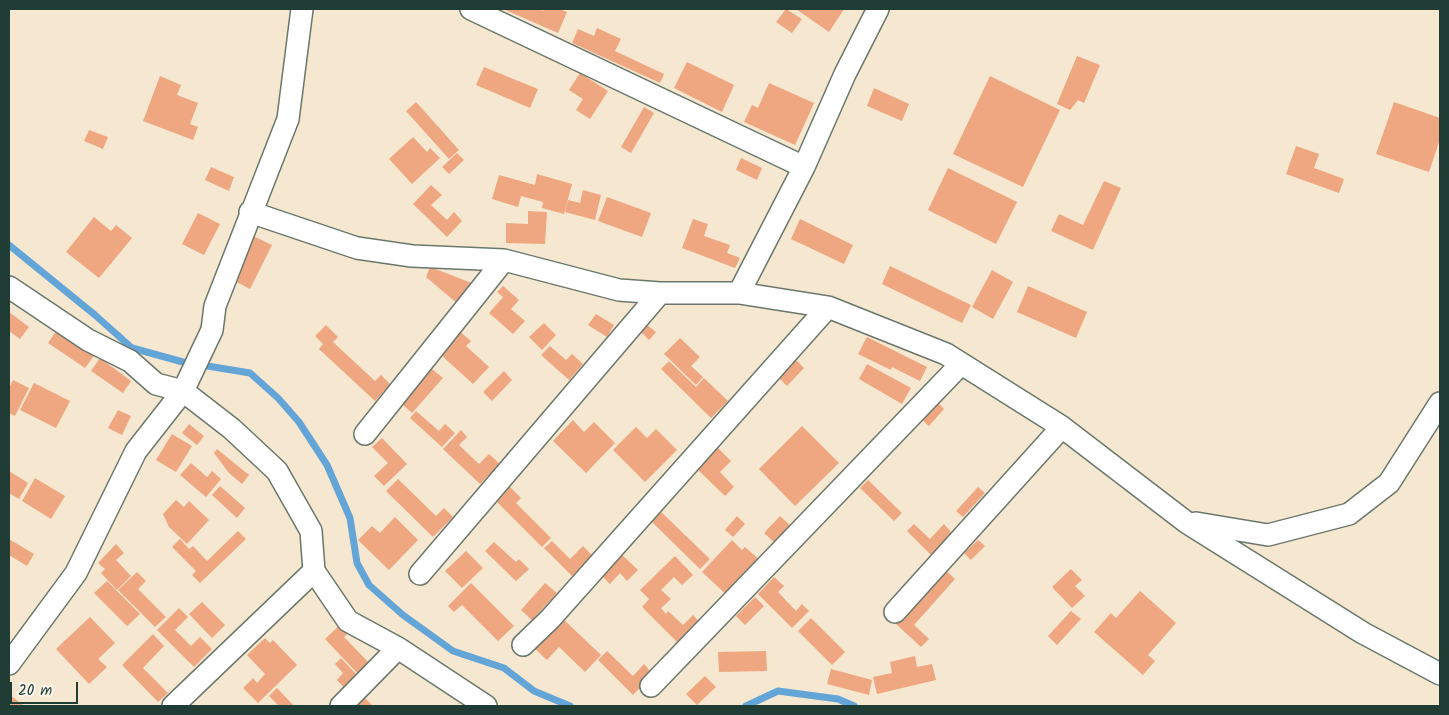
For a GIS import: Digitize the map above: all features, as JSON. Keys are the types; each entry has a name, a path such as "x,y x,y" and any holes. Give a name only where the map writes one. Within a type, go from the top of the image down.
{"street":[{"path":"9,664 76,573 136,451 183,391 212,330 214,306 288,119 302,9"},
{"path":"471,9 804,167"},
{"path":"739,293 804,167 844,74 878,9"},
{"path":"250,212 357,248 412,256 504,260 619,290 660,293 739,293 828,307 946,354 1062,427 1186,522 1363,632 1440,674"},
{"path":"365,434 504,260"},
{"path":"9,287 88,340 130,361 156,384 183,391 232,429 277,471 311,531 314,571 348,621 398,648 486,706"},
{"path":"420,574 660,293"},
{"path":"524,645 550,619 828,307"},
{"path":"651,686 961,364"},
{"path":"1186,522 1268,535 1349,514 1389,483 1440,403"},
{"path":"895,612 1062,427"},
{"path":"173,706 314,571"},
{"path":"341,706 398,648"}],"building":[{"path":"503,9 538,9 543,11 544,9 559,9 567,12 558,33"},
{"path":"786,9 802,19 792,33 776,22"},
{"path":"796,9 844,9 829,32"},
{"path":"597,28 621,39 615,51 664,74 660,83 572,43 578,29 594,36"},
{"path":"1077,56 1100,65 1084,103 1078,100 1070,110 1057,104"},
{"path":"687,62 734,85 722,112 674,88"},
{"path":"484,67 538,89 530,108 476,85"},
{"path":"580,73 608,91 590,119 576,110 583,99 569,90"},
{"path":"160,76 181,85 177,95 198,103 190,124 198,127 193,140 143,121"},
{"path":"990,76 1060,110 1023,187 953,154"},
{"path":"769,83 814,103 795,145 744,122 752,105 758,108"},
{"path":"874,88 909,104 902,121 867,106"},
{"path":"416,102 459,150 449,159 406,111"},
{"path":"1394,102 1440,118 1440,139 1429,172 1376,154"},
{"path":"644,107 654,113 631,153 621,147"},
{"path":"89,130 108,137 103,149 84,141"},
{"path":"413,137 427,152 430,148 440,158 412,184 389,159"},
{"path":"1296,146 1319,154 1314,168 1344,179 1339,193 1286,174"},
{"path":"457,153 464,160 449,174 442,167"},
{"path":"741,158 762,168 757,180 736,170"},
{"path":"211,167 234,177 229,191 205,180"},
{"path":"948,168 1017,202 996,244 928,210"},
{"path":"537,174 572,184 564,214 542,208 543,202 521,196 518,207 492,199 499,175 535,185"},
{"path":"1104,181 1121,188 1093,250 1051,231 1059,214 1083,225"},
{"path":"431,185 442,195 431,205 447,220 454,212 462,221 447,237 413,204"},
{"path":"583,190 601,195 595,220 565,212 568,200 580,203"},
{"path":"607,197 651,213 642,237 598,221"},
{"path":"528,211 547,212 545,244 506,243 506,223 528,224"},
{"path":"198,213 220,224 204,255 182,244"},
{"path":"94,217 111,231 116,225 132,238 99,278 66,252"},
{"path":"693,219 708,224 704,236 730,245 727,253 740,258 735,268 682,248"},
{"path":"800,219 853,245 844,264 791,239"},
{"path":"249,234 272,245 250,289 227,277"},
{"path":"890,266 971,305 962,323 882,284"},
{"path":"430,267 477,285 458,304 426,277"},
{"path":"992,270 1013,282 993,319 972,307"},
{"path":"503,286 519,300 511,309 525,321 513,334 489,313 503,297 497,292"},
{"path":"1028,286 1087,312 1076,338 1017,312"},
{"path":"9,312 29,327 20,339 9,331"},
{"path":"596,314 614,325 607,337 588,325"},
{"path":"544,323 556,335 542,350 529,337"},
{"path":"646,324 656,332 649,340 640,331"},
{"path":"326,325 338,337 333,342 375,381 381,375 390,384 375,401 319,349 323,344 315,336"},
{"path":"59,327 96,353 85,368 48,343"},
{"path":"459,331 471,341 466,346 489,367 473,384 439,353"},
{"path":"867,337 927,367 920,381 892,367 891,370 858,354"},
{"path":"680,338 700,357 691,366 703,377 696,385 664,354"},
{"path":"550,346 566,360 572,354 583,364 569,380 541,355"},
{"path":"100,358 131,381 123,393 91,371"},
{"path":"796,360 804,368 787,386 779,378"},
{"path":"669,361 696,387 704,378 728,401 711,418 661,369"},
{"path":"867,364 911,388 902,404 859,379"},
{"path":"432,369 443,378 412,413 401,403"},
{"path":"504,371 512,380 492,401 483,392"},
{"path":"13,380 29,388 15,416 9,413 9,388"},
{"path":"34,383 70,401 56,428 20,410"},
{"path":"936,401 944,409 929,426 920,418"},
{"path":"118,410 131,416 122,435 108,428"},
{"path":"416,411 439,431 445,424 455,433 442,447 410,418"},
{"path":"573,420 584,432 594,422 615,443 586,473 553,441"},
{"path":"189,424 204,436 197,445 182,433"},
{"path":"802,426 839,463 795,506 759,469"},
{"path":"636,427 647,438 656,429 677,450 645,482 613,450"},
{"path":"461,430 467,437 459,445 479,464 489,454 500,464 480,484 443,449"},
{"path":"172,434 192,446 176,472 156,460"},
{"path":"382,438 407,464 384,486 374,476 388,463 372,447"},
{"path":"717,447 731,461 720,472 734,487 725,496 696,468"},
{"path":"217,449 249,475 242,484 229,473 214,453"},
{"path":"191,463 207,477 212,471 221,479 206,497 180,475"},
{"path":"9,471 28,483 19,499 9,493"},
{"path":"35,478 65,496 51,519 22,501"},
{"path":"398,479 436,516 444,508 453,517 433,537 386,491"},
{"path":"868,480 902,513 894,521 860,488"},
{"path":"506,483 521,498 516,503 551,538 542,547 492,497"},
{"path":"220,486 245,508 237,518 212,495"},
{"path":"978,487 985,493 963,517 956,511"},
{"path":"176,500 184,507 189,501 209,520 187,544 169,527 163,514"},
{"path":"660,511 710,559 700,569 651,521"},
{"path":"737,516 745,524 733,537 725,530"},
{"path":"780,516 793,528 777,545 764,533"},
{"path":"395,517 418,540 389,570 358,540 372,526 380,533"},
{"path":"914,524 930,539 944,524 952,533 931,555 907,531"},
{"path":"238,531 246,539 200,583 192,575 196,571 172,547 180,539 189,549 193,546 207,561"},
{"path":"9,539 34,554 27,566 9,555"},
{"path":"732,540 742,550 745,547 762,562 729,597 702,572"},
{"path":"978,540 985,546 971,560 964,553"},
{"path":"552,541 570,559 583,546 592,555 572,576 544,548"},
{"path":"494,542 516,562 519,559 529,569 516,581 485,551"},
{"path":"116,544 124,553 116,560 131,576 117,590 101,573 105,569 98,563"},
{"path":"466,551 483,568 462,588 445,571"},
{"path":"620,553 638,570 627,581 620,573 610,584 600,574"},
{"path":"675,556 693,575 682,585 674,577 661,590 671,599 661,608 666,614 668,611 683,625 693,615 702,625 681,646 642,607 649,599 640,590"},
{"path":"944,569 955,579 914,625 929,639 921,647 895,623"},
{"path":"1071,569 1082,580 1075,586 1085,596 1072,608 1052,587"},
{"path":"137,572 146,581 138,589 166,617 155,627 118,590"},
{"path":"774,577 784,586 778,592 796,611 802,604 809,611 792,628 758,594"},
{"path":"107,581 140,614 127,626 94,593"},
{"path":"471,583 514,626 498,641 462,605 454,612 448,606"},
{"path":"545,583 557,593 532,620 521,610"},
{"path":"1140,591 1176,623 1148,655 1155,661 1143,675 1094,632 1111,613 1116,618"},
{"path":"755,597 764,606 745,625 736,616"},
{"path":"202,602 225,625 212,638 189,614"},
{"path":"179,608 188,617 175,630 191,646 200,637 212,649 194,667 157,630"},
{"path":"1071,611 1081,619 1057,645 1048,636"},
{"path":"90,617 115,643 98,659 107,667 89,684 56,649"},
{"path":"562,618 601,655 585,672 559,647 547,660 533,647"},
{"path":"811,618 845,652 832,665 798,631"},
{"path":"343,622 351,630 344,637 371,665 360,676 325,639"},
{"path":"153,634 164,646 143,668 168,693 158,702 122,665"},
{"path":"265,638 270,643 273,640 297,665 258,703 243,688 253,678 257,683 265,674 247,655"},
{"path":"607,651 633,676 644,664 653,674 633,695 598,660"},
{"path":"766,651 767,671 719,672 718,652"},
{"path":"915,656 917,667 932,664 936,680 877,694 873,677 892,673 890,662"},
{"path":"341,658 358,676 345,689 337,680 343,673 335,664"},
{"path":"831,669 872,680 869,695 827,684"},
{"path":"705,676 716,687 697,705 686,694"},
{"path":"277,688 294,706 279,706 269,696"},
{"path":"10,695 24,706 9,706"},
{"path":"363,696 373,706 353,706"}],"waterway":[{"path":"9,245 95,315 132,348 183,362 250,373 278,398 299,422 327,465 350,518 357,563 369,585 403,615 453,651 504,668 534,691 570,706"},
{"path":"746,706 778,691 838,699 854,706"}]}
